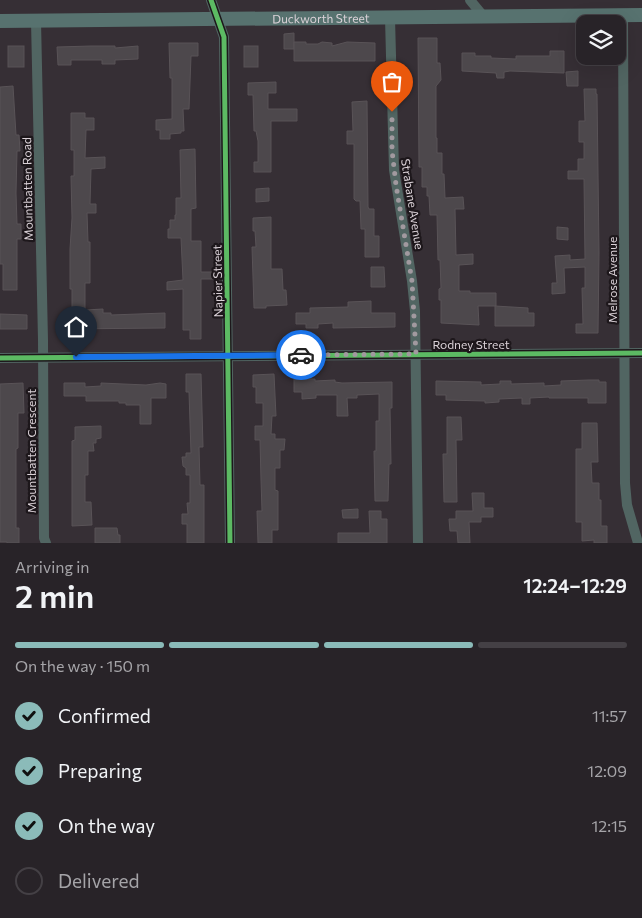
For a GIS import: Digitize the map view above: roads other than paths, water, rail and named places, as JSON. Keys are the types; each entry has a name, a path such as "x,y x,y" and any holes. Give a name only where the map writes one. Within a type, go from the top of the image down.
{"main road":[{"name":"Duckworth Street","path":"626,16 642,15"},
{"name":"Duckworth Street","path":"0,21 576,16"}],"street":[{"name":"Napier Street","path":"211,0 224,37 230,543"},
{"path":"470,0 484,17"},
{"name":"Strabane Avenue","path":"390,18 394,170 412,281 416,354 418,543"},
{"name":"Mountbatten Road","path":"36,21 43,357"},
{"name":"Melrose Avenue","path":"622,65 626,495 638,543"},
{"name":"Rodney Street","path":"0,358 642,353"},
{"name":"Mountbatten Crescent","path":"43,357 44,538 46,543"}]}
